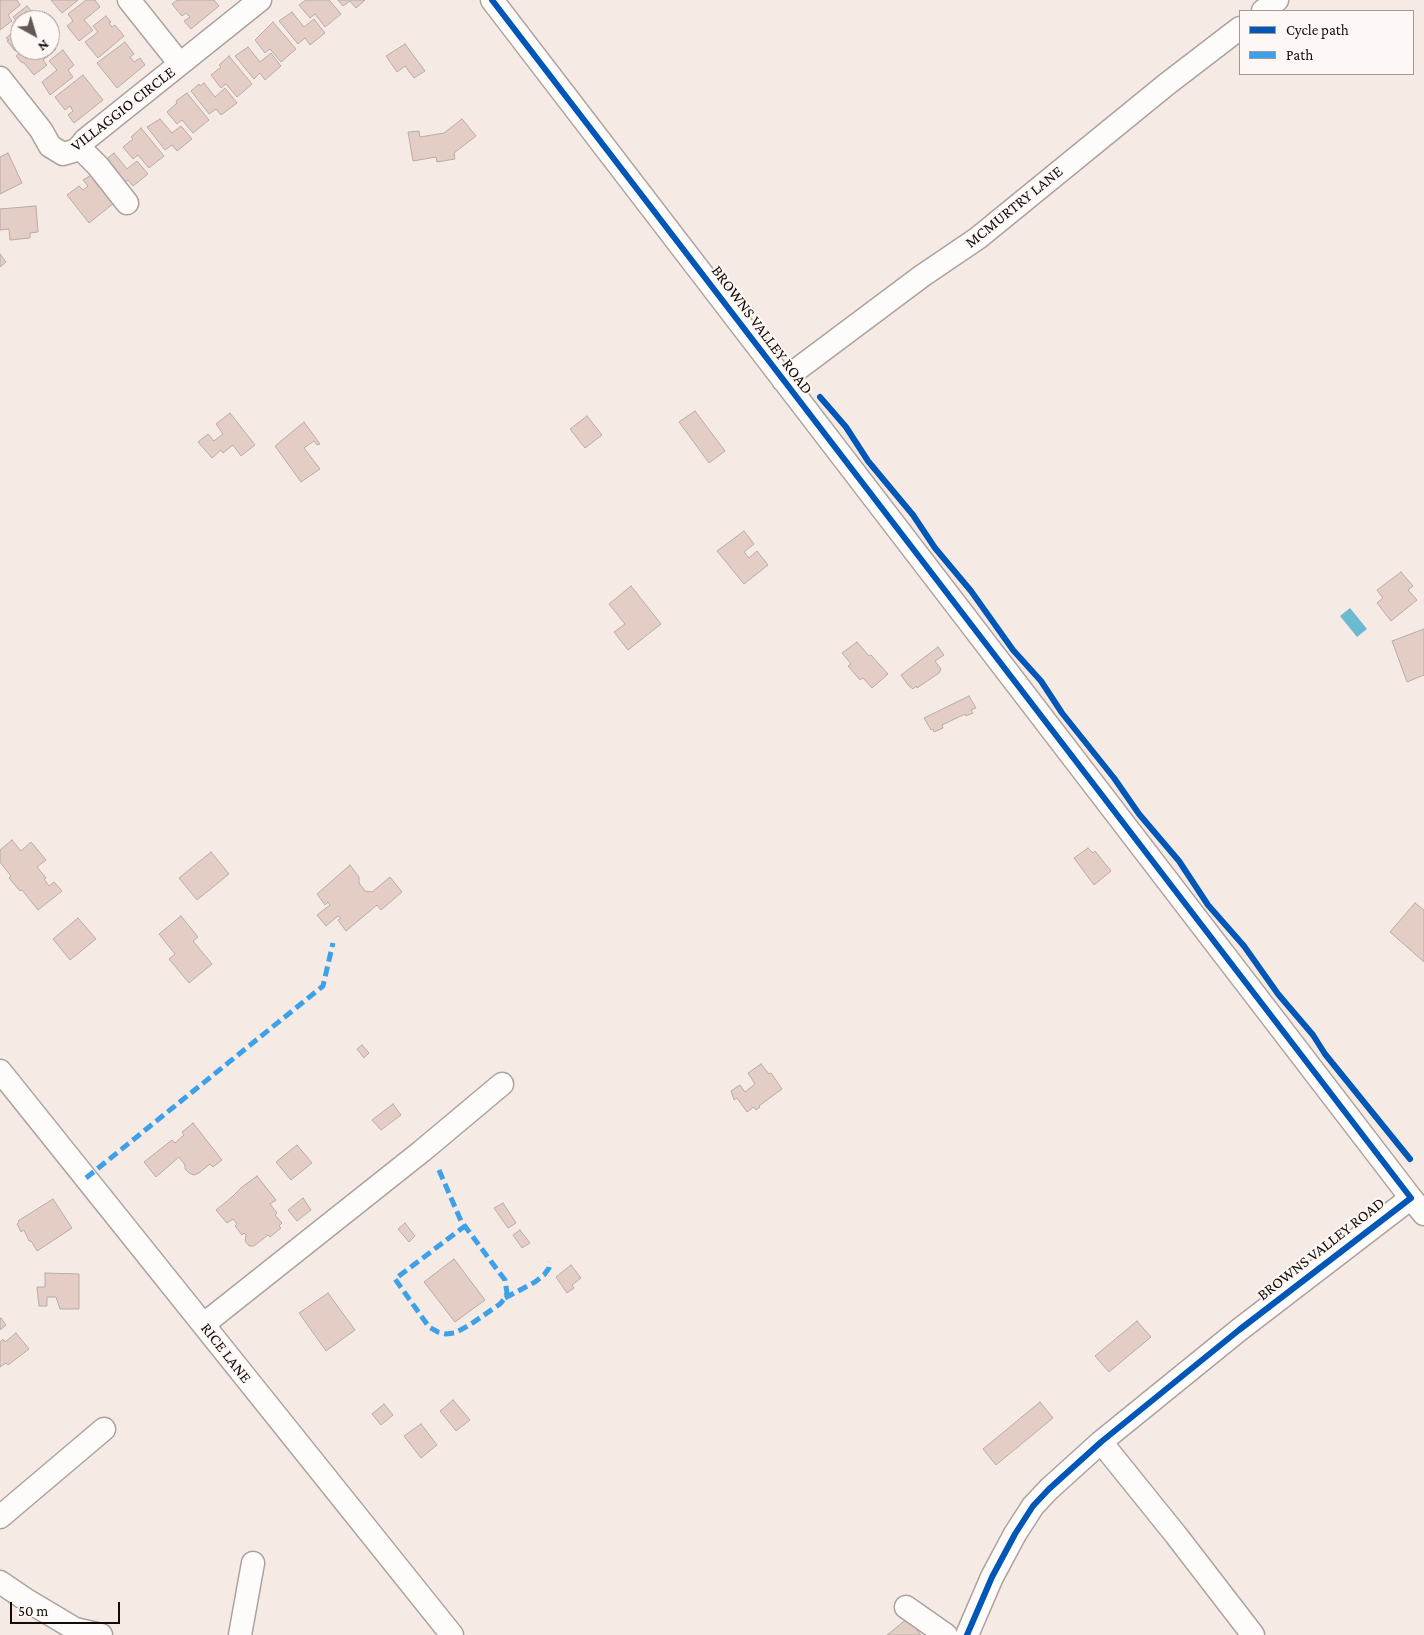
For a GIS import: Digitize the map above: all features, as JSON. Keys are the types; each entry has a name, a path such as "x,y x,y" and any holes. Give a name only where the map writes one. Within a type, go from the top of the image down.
{"street":[{"path":"129,0 180,64"},
{"name":"VILLAGGIO CIRCLE","path":"0,78 41,130 50,146 63,154 79,148 85,140 260,0"},
{"name":"BROWNS VALLEY ROAD","path":"492,0 783,380 1421,1197 1239,1330 1101,1442 1049,1489 1033,1506 1014,1534 992,1577 967,1635"},
{"path":"1263,10 1277,0"},
{"name":"MCMURTRY LANE","path":"783,380 922,276 978,238 1167,84 1239,29"},
{"path":"79,148 98,166 127,203"},
{"name":"RICE LANE","path":"0,1071 204,1324 441,1631"},
{"path":"204,1324 422,1151 502,1084"},
{"path":"0,1518 104,1429"},
{"path":"1101,1442 1253,1635"},
{"path":"240,1635 253,1563"},
{"path":"0,1582 74,1632 101,1635"},
{"path":"906,1608 946,1635"}],"water":[{"path":"1350,608 1367,629 1357,637 1340,616"}],"building":[{"path":"0,0 17,0 20,5 14,10 10,10 8,15 10,22 0,30"},
{"path":"51,0 78,0 62,13"},
{"path":"86,0 95,0 100,7 84,20 93,30 79,41 67,26 73,21 68,14"},
{"path":"177,0 214,0 219,6 191,29 184,21 190,17 186,13 182,16 172,4"},
{"path":"306,0 329,0 341,14 325,27 315,14 310,18 299,5"},
{"path":"338,0 365,0 356,8 350,1 343,6"},
{"path":"27,6 30,10 22,10"},
{"path":"292,12 304,27 314,19 325,33 310,45 305,38 298,44 279,21"},
{"path":"106,16 111,22 109,23 112,27 115,25 124,36 98,58 85,42 98,32 93,26"},
{"path":"273,22 296,49 281,62 270,49 265,53 255,40"},
{"path":"10,35 10,45 7,41 9,40 6,38"},
{"path":"125,42 134,54 130,57 134,62 140,58 145,65 117,88 97,63"},
{"path":"405,44 425,71 414,78 405,66 397,72 386,56"},
{"path":"248,47 260,62 271,53 281,66 265,80 260,73 254,79 235,56"},
{"path":"63,50 74,65 68,70 73,77 50,95 42,82 57,70 49,61 60,60 60,52"},
{"path":"229,56 252,84 237,97 226,84 221,88 211,75 221,67 219,65"},
{"path":"19,60 43,60 47,65 34,75"},
{"path":"83,75 103,100 74,123 68,115 73,111 70,106 65,110 55,97"},
{"path":"204,83 215,97 225,88 237,103 221,115 216,109 209,114 191,91 199,84 200,86"},
{"path":"187,93 209,120 193,133 182,120 177,124 167,112 177,103 176,101"},
{"path":"160,119 172,133 181,126 192,139 177,151 172,145 165,150 147,127"},
{"path":"462,119 476,136 454,153 455,159 437,162 436,157 413,161 408,132 419,131 420,137 444,133"},
{"path":"141,128 164,156 149,168 138,155 133,159 123,147 133,139 131,137"},
{"path":"8,153 22,183 0,194 0,157"},
{"path":"114,153 127,169 137,161 148,174 133,186 128,180 121,185 103,162"},
{"path":"91,175 114,203 89,223 67,195 79,186 83,190 88,186 83,180"},
{"path":"36,206 38,232 30,233 30,238 10,240 9,229 0,230 0,209"},
{"path":"0,254 6,262 0,267"},
{"path":"695,411 725,451 709,463 679,422"},
{"path":"230,413 255,445 241,456 233,445 223,453 221,450 212,458 198,442 208,434 214,441 223,434 216,424"},
{"path":"587,416 602,435 585,448 570,429"},
{"path":"304,422 320,444 317,445 314,441 304,448 320,469 301,482 275,446"},
{"path":"744,531 754,544 744,552 749,558 757,551 768,565 744,584 717,551"},
{"path":"1401,572 1413,586 1408,590 1417,600 1391,621 1377,603 1383,598 1377,590"},
{"path":"631,586 661,624 628,650 614,632 625,624 609,604"},
{"path":"1424,629 1424,675 1407,682 1392,641"},
{"path":"857,642 888,674 872,688 863,678 860,680 848,666 851,664 842,653"},
{"path":"938,647 944,655 935,661 941,669 939,673 913,689 901,675"},
{"path":"969,696 976,708 971,710 973,713 966,716 965,714 942,725 943,728 934,732 933,729 931,730 924,718"},
{"path":"12,840 21,851 31,842 46,860 37,867 46,878 44,879 49,886 54,882 62,891 38,910 22,890 20,891 9,878 11,876 0,862 0,850"},
{"path":"1088,848 1093,853 1095,851 1111,871 1094,885 1074,858"},
{"path":"211,852 229,874 197,900 179,878"},
{"path":"350,865 359,877 359,883 365,891 372,892 390,877 402,892 381,910 377,905 346,931 338,920 341,918 338,916 326,926 317,915 330,905 328,902 325,905 317,894"},
{"path":"1415,903 1424,910 1424,962 1390,932"},
{"path":"181,916 198,937 193,941 212,964 189,983 169,959 175,954 159,934"},
{"path":"78,918 96,939 70,960 53,939"},
{"path":"362,1045 369,1053 364,1058 357,1049"},
{"path":"761,1064 769,1074 771,1073 782,1089 756,1110 754,1107 747,1112 737,1098 734,1100 731,1091 740,1085 745,1092 755,1084 748,1073"},
{"path":"393,1104 401,1115 381,1130 372,1120"},
{"path":"193,1123 222,1160 213,1167 210,1164 194,1175 185,1169 185,1165 179,1157 156,1177 144,1162 172,1140 175,1143 184,1135 182,1132"},
{"path":"297,1145 312,1163 291,1180 276,1162"},
{"path":"257,1176 276,1200 270,1204 277,1213 275,1215 282,1223 279,1226 281,1228 270,1237 268,1235 254,1246 249,1246 245,1241 246,1235 244,1233 242,1235 235,1226 237,1224 233,1219 227,1223 216,1210"},
{"path":"303,1198 311,1210 297,1221 288,1210"},
{"path":"53,1199 72,1228 37,1251 31,1241 29,1241 24,1230 21,1232 17,1224 18,1221"},
{"path":"503,1203 516,1223 508,1228 494,1208"},
{"path":"405,1223 415,1236 409,1242 398,1229"},
{"path":"520,1230 530,1243 522,1248 513,1235"},
{"path":"454,1259 485,1300 455,1322 424,1282"},
{"path":"571,1265 581,1278 572,1285 574,1288 567,1293 556,1277"},
{"path":"45,1273 79,1274 79,1309 60,1309 56,1297 47,1297 47,1306 39,1306 37,1287 45,1287"},
{"path":"328,1293 355,1330 326,1351 299,1313"},
{"path":"0,1319 6,1325 0,1330"},
{"path":"1137,1321 1151,1337 1109,1372 1095,1356"},
{"path":"16,1333 29,1349 8,1365 6,1363 0,1367 0,1342 3,1339 5,1342"},
{"path":"453,1400 470,1420 456,1431 440,1411"},
{"path":"1040,1402 1053,1418 996,1465 983,1449"},
{"path":"384,1404 393,1415 381,1425 372,1414"},
{"path":"421,1424 437,1445 421,1458 404,1436"},
{"path":"908,1618 921,1635 887,1635"}],"marked path":[{"path":"86,1178 323,986 333,943"},
{"path":"439,1170 461,1221 505,1280 507,1293 500,1304 471,1324 455,1333 446,1334 429,1327 395,1279 465,1226"},
{"path":"505,1298 544,1275 549,1268 550,1262"}],"cycle path":[{"path":"492,0 1411,1198 1239,1330 1101,1442 1049,1489 1033,1506 1015,1534 992,1577 967,1635"},
{"path":"820,397 846,427 868,461 913,515 935,548 971,591 1013,650 1041,681 1062,713 1114,778 1139,814 1179,861 1208,905 1244,946 1278,994 1313,1035 1325,1054 1410,1159"}]}
